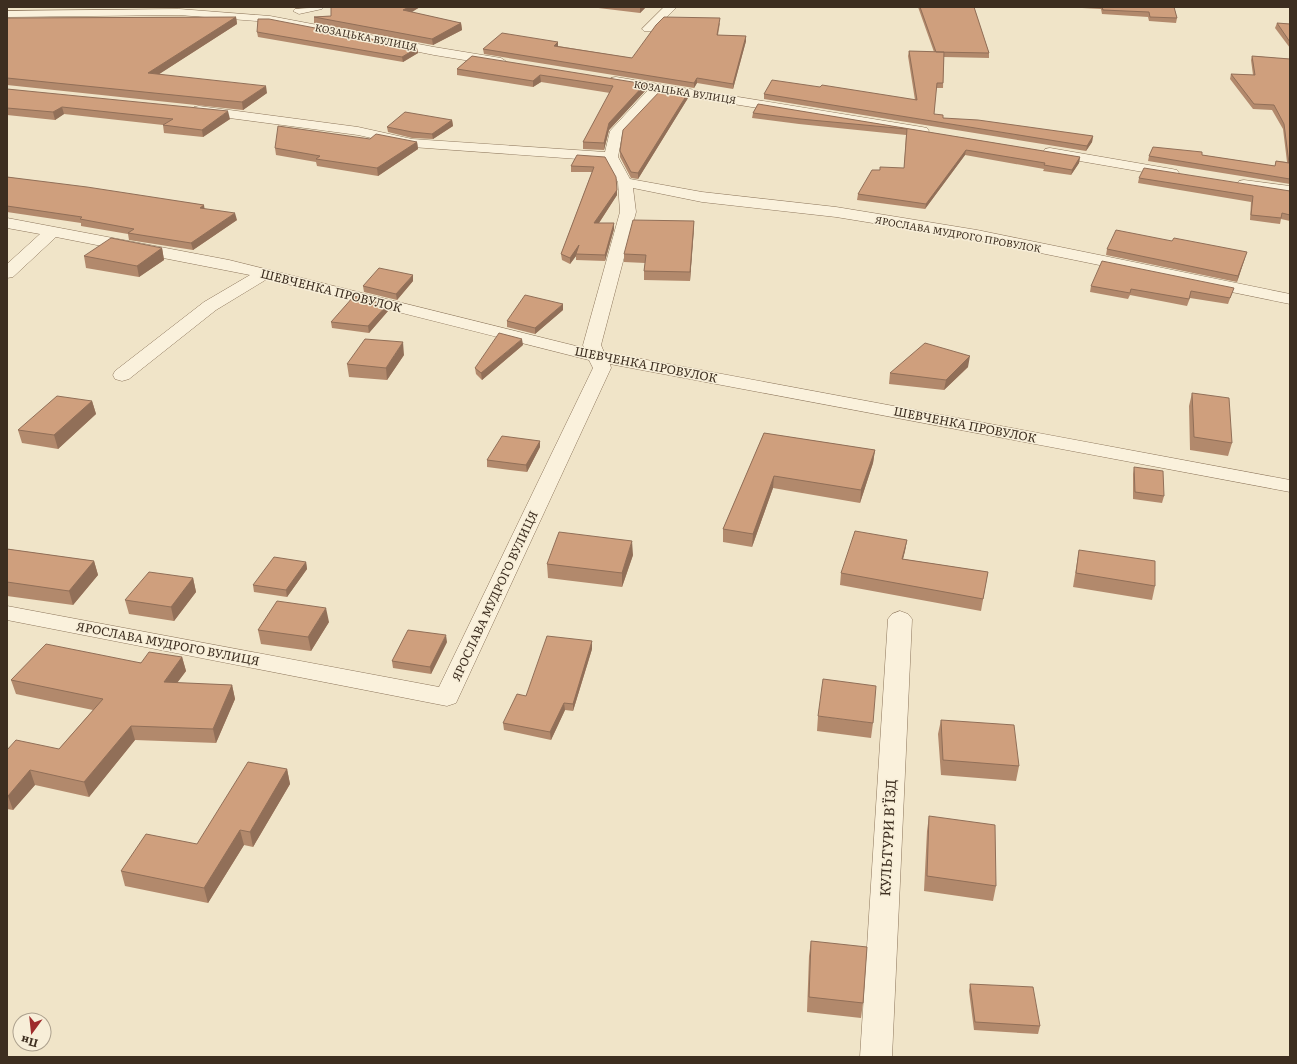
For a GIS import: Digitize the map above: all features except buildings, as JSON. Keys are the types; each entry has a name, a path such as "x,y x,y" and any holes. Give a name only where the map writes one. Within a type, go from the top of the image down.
{"street":[{"path":"287,8 300,11 318,7"},
{"path":"648,30 671,7"},
{"path":"290,22 300,11"},
{"name":"КОЗАЦЬКА ВУЛИЦЯ","path":"7,14 179,12 290,22 434,51 511,64"},
{"name":"КОЗАЦЬКА ВУЛИЦЯ","path":"603,79 931,133"},
{"path":"183,108 358,130 412,143 611,157 615,134 657,88"},
{"path":"1041,151 1182,174"},
{"name":"ЯРОСЛАВА МУДРОГО ВУЛИЦЯ","path":"7,613 447,697 602,368 592,345 628,212 624,182 611,157"},
{"name":"ЯРОСЛАВА МУДРОГО ПРОВУЛОК","path":"624,182 702,197 836,212 977,235 1290,299"},
{"path":"1229,182 1290,191"},
{"name":"ШЕВЧЕНКА ПРОВУЛОК","path":"7,223 230,265 597,356 1290,486"},
{"path":"7,273 52,232"},
{"path":"122,375 210,306 264,274"},
{"name":"КУЛЬТУРИ В’ЇЗД","path":"876,1057 900,619"}]}
